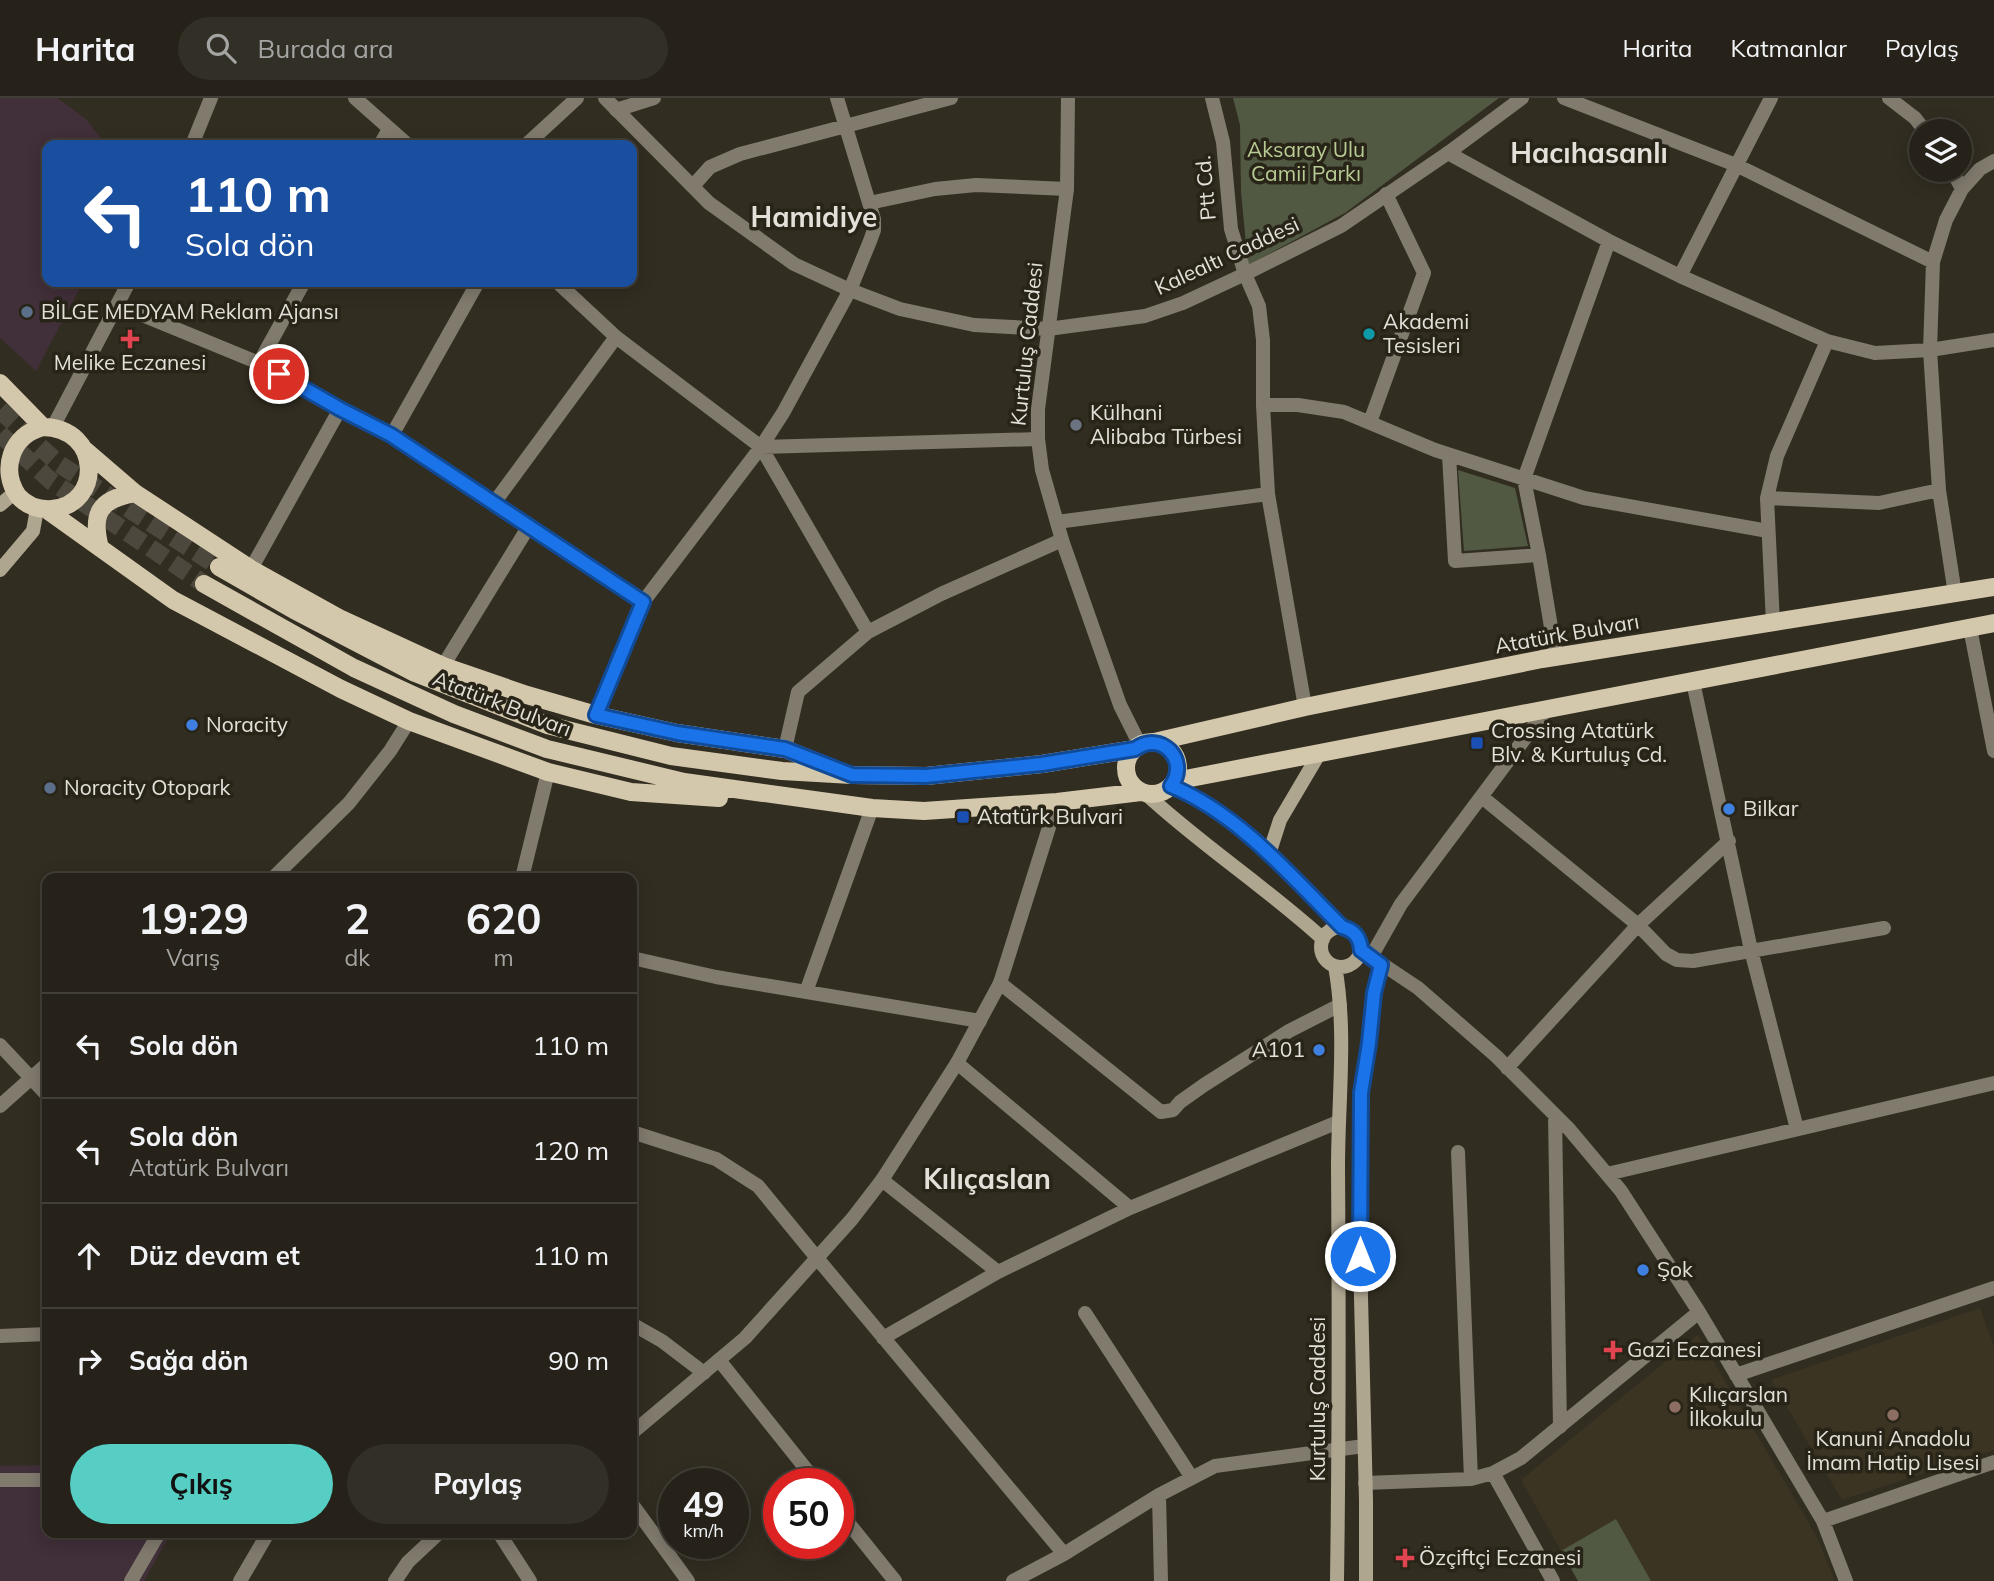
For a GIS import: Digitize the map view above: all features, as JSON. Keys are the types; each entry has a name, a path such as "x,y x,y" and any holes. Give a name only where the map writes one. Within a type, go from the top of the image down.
{"main road":[{"path":"0,383 48,427"},
{"path":"852,775 785,749 677,733 596,715 443,666 341,619 251,569 135,493 66,431 48,427 32,430 21,436 8,456 6,488 24,503 42,509 173,600 341,689 409,721 548,772 631,792 872,808"},
{"path":"42,509 57,509 67,505 82,491 89,471 85,450"},
{"path":"100,548 95,529 101,510 117,496 135,493"},
{"path":"0,570 33,531 42,509"},
{"name":"Atatürk Bulvarı","path":"219,566 294,610 415,673 547,725 671,756 782,771 926,776 1042,764 1142,746 1305,707 1556,657 1994,587"},
{"name":"Atatürk Bulvarı","path":"204,584 354,668 454,714 547,749 684,782 872,808 924,811 1057,802 1143,792"},
{"path":"1143,792 1159,793 1173,784 1319,754 1994,623"},
{"path":"1173,784 1177,774 1176,758 1165,746 1142,746 1130,755 1127,772 1134,787 1323,939 1335,928 1348,928 1359,937 1371,957 1374,993 1361,1093 1360,1256 1366,1581"},
{"path":"1269,854 1280,820 1319,754"},
{"path":"1173,784 1247,835 1342,927"},
{"name":"Kurtuluş Caddesi","path":"1323,939 1321,948 1325,959 1335,966 1340,1006 1337,1581"},
{"path":"1335,966 1352,964 1359,956 1371,957"}],"street":[{"path":"194,140 211,98"},
{"path":"355,98 402,140"},
{"path":"531,140 577,98"},
{"name":"Kalealtı Caddesi","path":"605,98 709,203 794,264 900,309 974,325 1048,329 1145,316 1183,303 1245,274 1341,226 1448,153 1522,98"},
{"path":"617,110 653,98"},
{"path":"596,715 643,602 783,413 850,290 874,230 874,219 837,98"},
{"path":"693,186 710,167 740,154 951,98"},
{"name":"Kurtuluş Caddesi","path":"1068,98 1067,189 1038,409 1038,439 1042,470 1062,540 1120,705 1142,746"},
{"name":"Ptt Cd.","path":"1212,98 1223,142 1231,229 1245,274 1259,306 1263,340 1263,405 1268,494 1305,707"},
{"path":"1564,98 1737,165 1933,262"},
{"path":"1679,276 1771,98"},
{"path":"1889,98 1915,119"},
{"path":"383,140 389,129"},
{"path":"1448,153 1679,276 1827,341 1875,353 1930,350 1994,340"},
{"path":"1955,594 1939,490 1930,350 1933,262 1946,220 1962,189 1980,169 1994,161"},
{"path":"1958,182 1962,189"},
{"path":"869,203 935,189 976,185 1067,189"},
{"path":"1370,422 1424,273 1386,194"},
{"path":"1556,657 1524,479 1609,241"},
{"path":"48,427 127,287"},
{"path":"259,363 301,287"},
{"path":"391,435 475,287"},
{"path":"562,287 617,337 761,446 868,632"},
{"path":"118,305 259,363 391,435 643,602"},
{"path":"494,503 617,337"},
{"path":"1773,623 1767,498 1777,456 1827,341"},
{"path":"1263,405 1298,405 1344,412 1449,455 1584,498 1768,531"},
{"path":"251,569 340,409"},
{"path":"761,446 1038,439"},
{"path":"1449,455 1455,561 1539,555"},
{"path":"1767,498 1879,503 1939,490"},
{"path":"1056,522 1268,494"},
{"path":"443,666 529,526"},
{"path":"785,749 798,692 868,632 942,594 1062,540"},
{"path":"1970,628 1994,751"},
{"path":"1693,682 1751,950 1797,1129"},
{"path":"1546,710 1401,904 1371,957 1418,988 1507,1068 1555,1115 1621,1191 1699,1312 1823,1521 1846,1581"},
{"path":"277,873 349,803 390,751 409,721"},
{"path":"523,873 548,772"},
{"path":"1482,797 1638,925 1666,954 1677,960 1693,961 1884,928"},
{"path":"637,1429 745,1338 852,1219 882,1180 957,1063 1000,983 1057,802"},
{"path":"806,992 872,808"},
{"path":"1507,1068 1638,925 1729,841"},
{"path":"637,959 716,977 980,1021"},
{"path":"1000,983 1161,1112 1173,1110 1204,1085 1289,1031 1340,1006"},
{"path":"0,1045 42,1090"},
{"path":"957,1063 1130,1208"},
{"path":"0,1106 42,1068"},
{"path":"1607,1174 1994,1083"},
{"path":"1555,1115 1560,1427"},
{"path":"883,1338 998,1272 1130,1208 1338,1122"},
{"path":"637,1134 716,1159 758,1186 1064,1553"},
{"path":"1458,1152 1471,1479"},
{"path":"882,1180 998,1272"},
{"path":"1736,1375 1994,1288"},
{"path":"1365,1483 1471,1479 1493,1473 1521,1458 1699,1312"},
{"path":"1085,1313 1192,1478"},
{"path":"637,1327 662,1341 704,1373"},
{"path":"0,1336 42,1334"},
{"path":"719,1360 805,1468"},
{"path":"1013,1581 1158,1495 1215,1465 1364,1446"},
{"path":"1823,1521 1994,1462"},
{"path":"1493,1473 1553,1581"},
{"path":"0,1480 42,1479"},
{"path":"1158,1495 1161,1581"},
{"path":"637,1511 688,1581"},
{"path":"854,1530 895,1581"},
{"path":"131,1581 156,1538"},
{"path":"240,1581 265,1538"},
{"path":"395,1581 408,1562 434,1538"},
{"path":"502,1538 530,1581"}],"shaded area":[{"path":"0,98 57,98 86,119 102,140 42,140 42,287 80,287 36,371 0,338"},
{"name":"Kanuni Anadolu İmam Hatip Lisesi","path":"1980,1308 1994,1346 1994,1450 1842,1500 1771,1380"},
{"name":"Kılıçarslan İlkokulu","path":"1698,1335 1816,1535 1835,1581 1578,1581 1521,1480"},
{"path":"42,1465 42,1538 168,1538 144,1581 0,1581 0,1466"}],"green space":[{"name":"Aksaray Ulu Camii Parkı","path":"1233,98 1499,98 1345,213 1248,265 1241,192 1240,125"},
{"path":"1458,470 1515,488 1528,546 1464,551"},
{"path":"1616,1519 1651,1581 1578,1581 1561,1551"}],"tunnel":[{"path":"0,410 59,464 219,567"},
{"path":"0,434 51,481 204,584"}],"place":[{"name":"BİLGE MEDYAM Reklam Ajansı","path":"27,312"},
{"name":"Akademi Tesisleri","path":"1369,334"},
{"name":"Melike Eczanesi","path":"130,339"},
{"name":"Külhani Alibaba Türbesi","path":"1076,425"},
{"name":"Noracity","path":"192,725"},
{"name":"Crossing Atatürk Blv. & Kurtuluş Cd.","path":"1477,743"},
{"name":"Noracity Otopark","path":"50,788"},
{"name":"Bilkar","path":"1729,809"},
{"name":"Atatürk Bulvari","path":"963,817"},
{"name":"A101","path":"1319,1050"},
{"name":"Şok","path":"1643,1270"},
{"name":"Gazi Eczanesi","path":"1613,1350"},
{"name":"Kılıçarslan İlkokulu","path":"1675,1407"},
{"name":"Kanuni Anadolu İmam Hatip Lisesi","path":"1893,1415"},
{"name":"Özçiftçi Eczanesi","path":"1405,1558"}],"district":[{"name":"Hacıhasanlı","path":"1589,153"},
{"name":"Hamidiye","path":"814,217"},
{"name":"Kılıçaslan","path":"987,1179"}],"route":[{"path":"279,374 391,435 643,602 596,715 677,733 785,749 852,775 926,776 1042,764 1135,749 1150,743 1165,746 1176,758 1178,765 1175,781 1171,786 1194,796 1247,835 1342,927 1354,932 1359,937 1361,950 1381,965 1374,993 1361,1093 1360,1256"}]}
